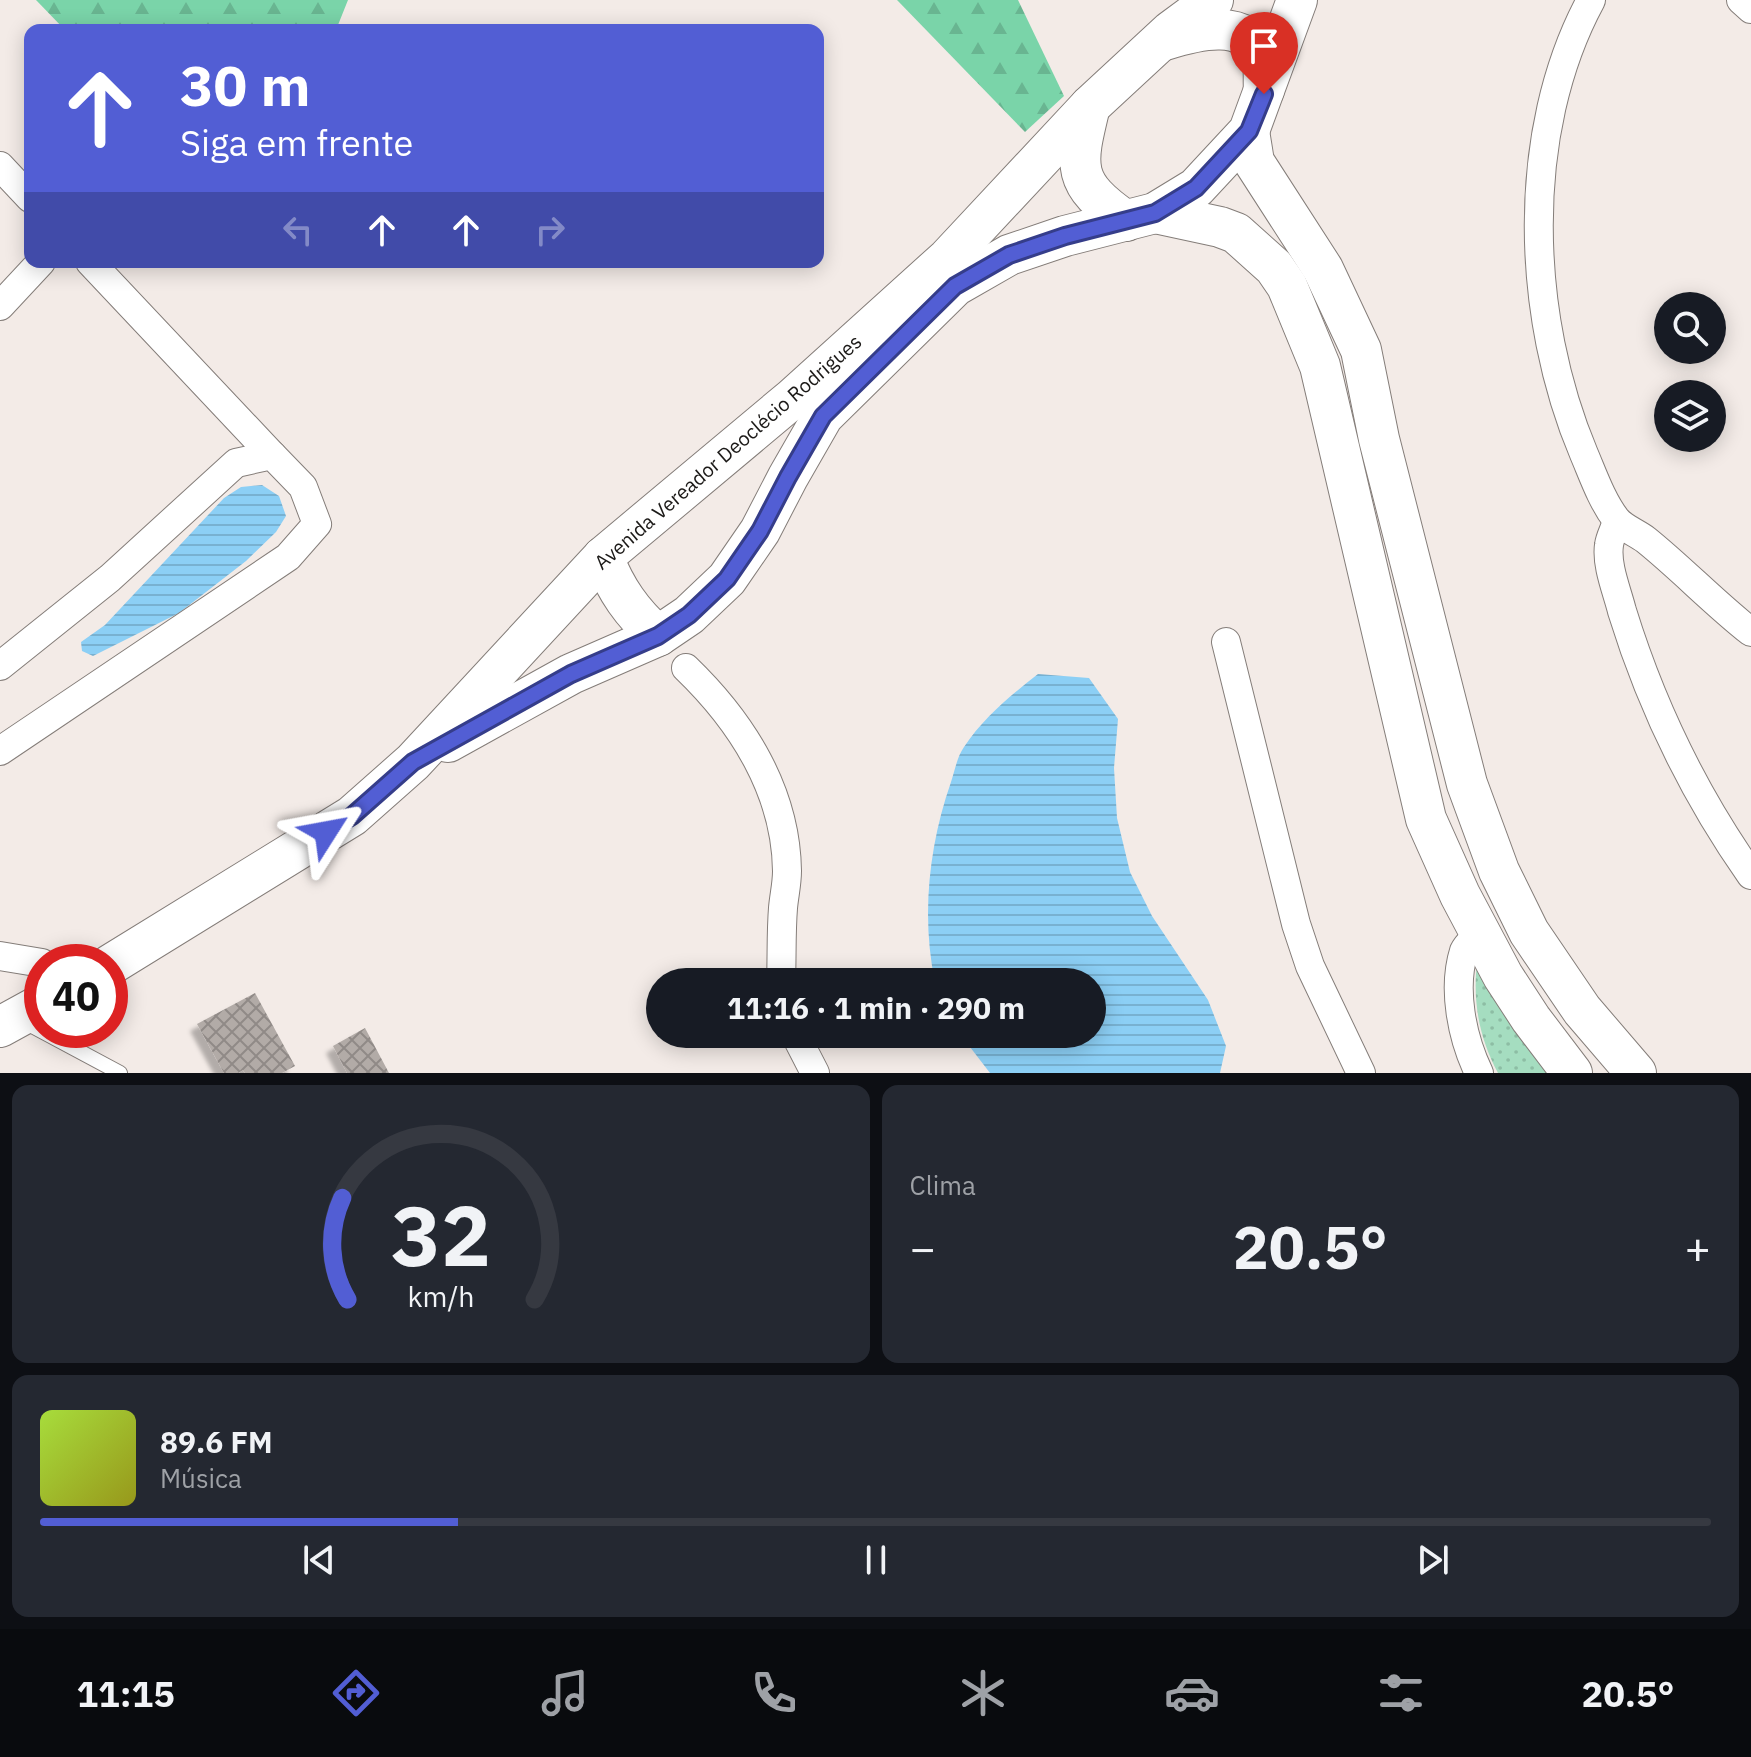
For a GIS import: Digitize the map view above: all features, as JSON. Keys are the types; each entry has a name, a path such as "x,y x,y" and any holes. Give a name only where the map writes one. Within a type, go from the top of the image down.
{"street":[{"name":"Avenida Vereador Deoclécio Rodrigues","path":"128,954 352,816 413,762 603,557 793,398 948,258 1090,106 1158,43 1213,0"},
{"path":"413,762 571,674 658,636 689,615 727,579 760,531 823,416 955,286 1009,255 1065,236 1140,217 1196,188 1249,131 1297,0"},
{"path":"1591,0 1575,31 1549,122 1543,170 1540,263 1552,353 1563,396 1596,481 1617,521 1644,538 1751,632"},
{"path":"1741,0 1751,9"},
{"path":"1158,43 1211,29 1234,31 1253,40 1263,61 1264,94"},
{"path":"1090,106 1080,158 1081,177 1090,192 1140,217 1220,227 1236,233 1274,267 1287,286 1320,366 1426,819 1480,932 1531,1019 1572,1073"},
{"path":"1249,131 1254,162 1323,269 1361,350 1379,439 1467,784 1499,871 1529,932 1582,1010 1636,1073"},
{"path":"0,166 24,192"},
{"path":"0,306 35,268"},
{"path":"0,751 288,557 317,524 303,487 96,268"},
{"path":"0,666 110,578 236,463 272,455"},
{"path":"1617,521 1609,546 1613,578 1631,641 1655,702 1708,810 1751,875"},
{"path":"603,557 631,610 658,636"},
{"path":"1226,642 1296,924 1310,966 1361,1073"},
{"path":"686,668 725,711 750,747 774,795 786,848 781,968"},
{"path":"1479,1073 1464,1032 1460,1004 1465,948 1480,932 1503,927 1529,932"},
{"path":"0,956 24,960"},
{"path":"802,1048 815,1073"}],"lane":[{"path":"20,1016 120,1073"}],"green space":[{"path":"36,0 348,0 338,24 59,24"},
{"path":"897,0 1018,0 1064,96 1025,132"},
{"path":"1478,953 1561,1073 1498,1073 1485,1044 1478,1014"}],"water":[{"path":"262,485 279,496 286,516 276,532 246,561 179,613 93,656 82,651 81,642 105,625 224,498 241,487"},
{"path":"1038,674 1089,678 1118,719 1114,768 1117,818 1130,872 1152,916 1208,1000 1226,1046 1220,1073 990,1073 971,1048 1106,1048 1106,968 933,968 928,906 933,856 943,806 964,747 1008,699"}],"building":[{"path":"255,993 295,1066 282,1073 245,1073 243,1070 224,1073 197,1024"},
{"path":"365,1028 389,1073 347,1073 333,1046"}],"route":[{"path":"326,832 352,816 413,762 571,674 658,636 689,615 727,579 760,531 823,416 955,286 1009,255 1065,236 1155,213 1196,188 1249,131 1264,94"}]}
